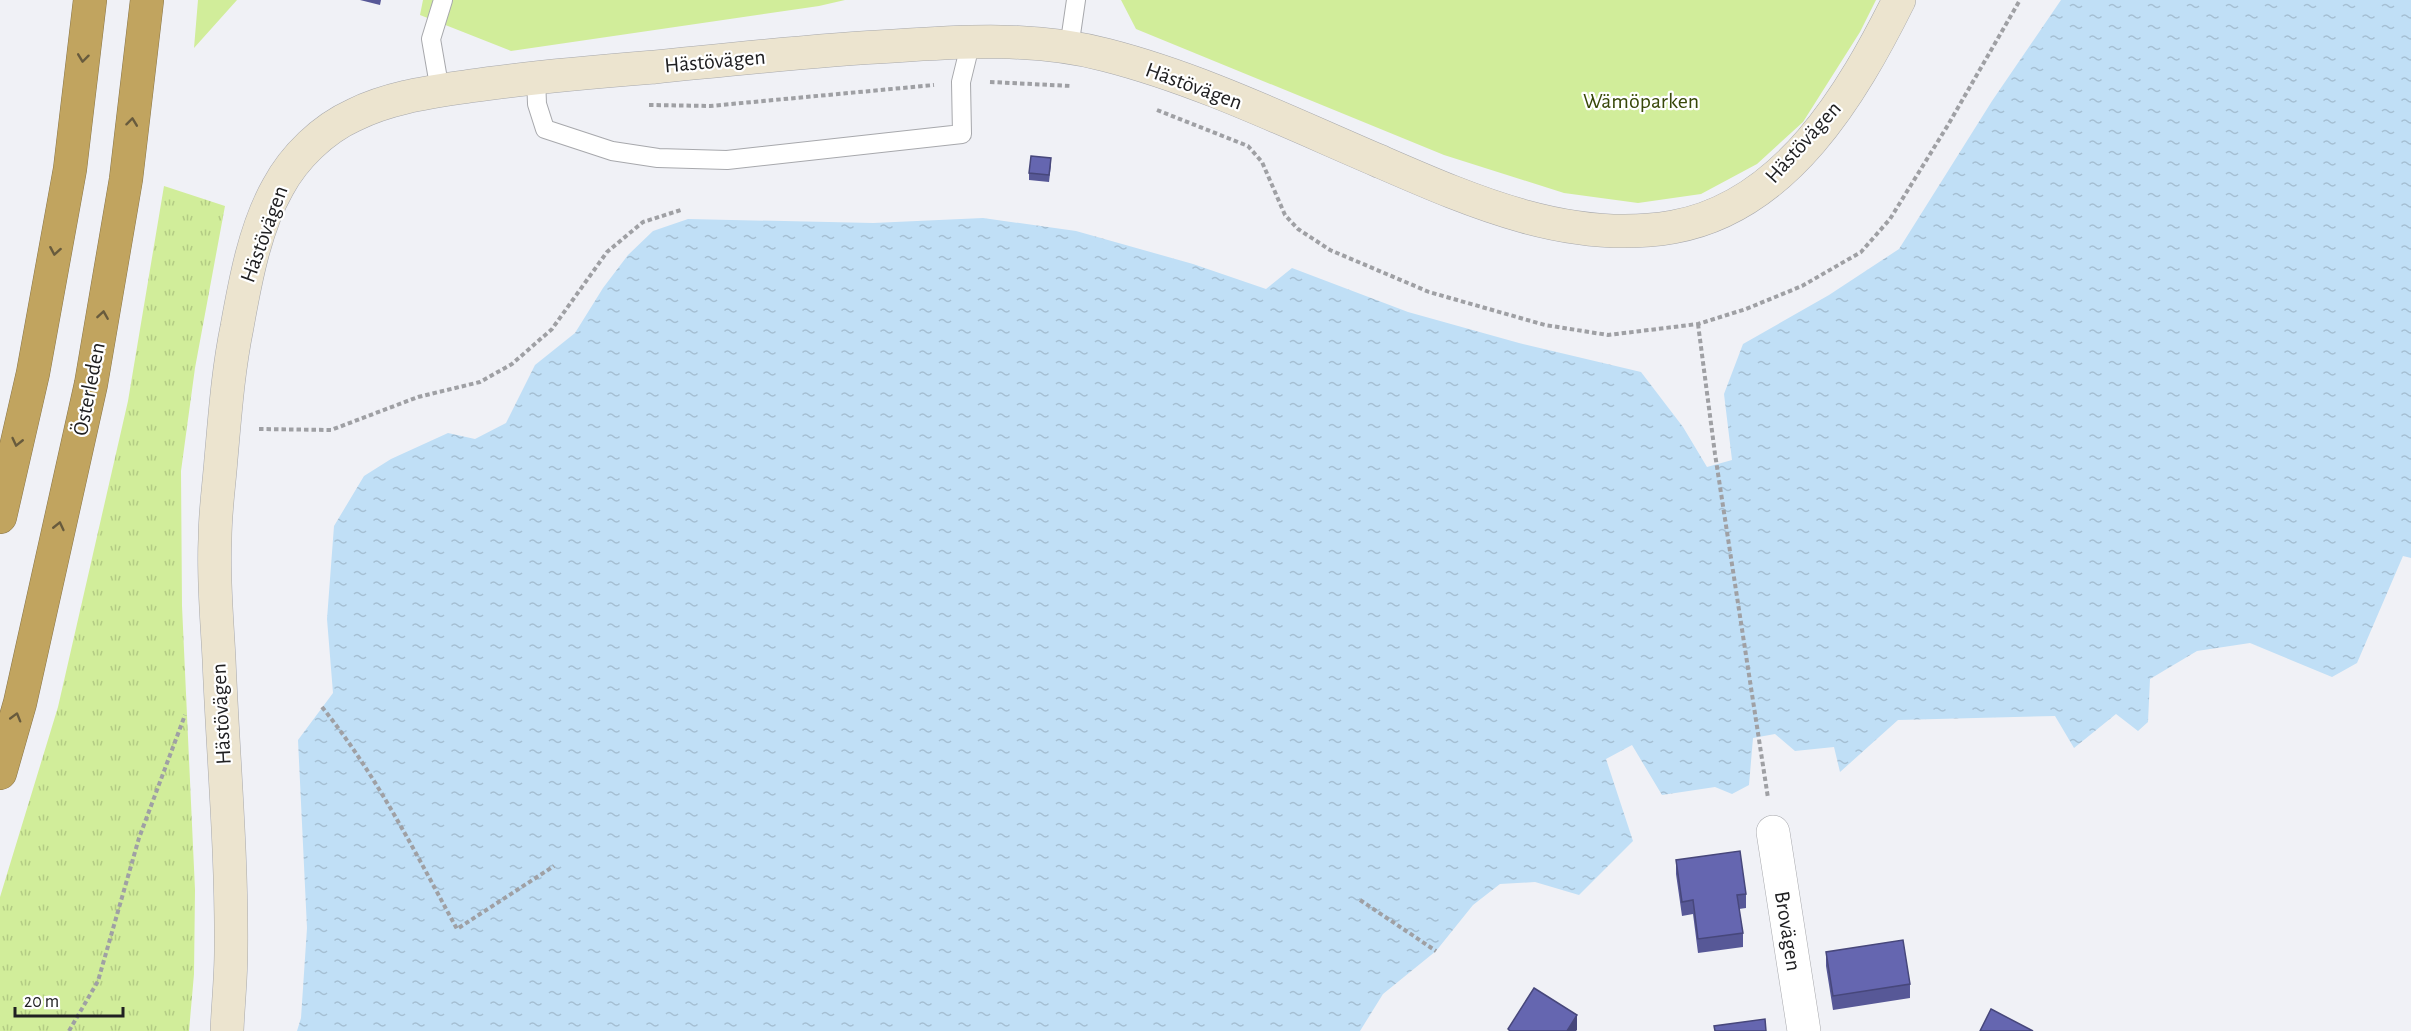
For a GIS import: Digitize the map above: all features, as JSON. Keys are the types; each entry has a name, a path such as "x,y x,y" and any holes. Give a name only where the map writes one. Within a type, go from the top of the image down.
{"highway":[{"path":"0,517 33,373 70,169 90,0"},
{"name":"Österleden","path":"0,773 20,703 92,384 126,179 147,0"}],"street":[{"name":"Hästövägen","path":"227,1031 232,958 230,862 214,541 230,364 246,277 276,189 298,158 325,133 354,115 393,100 536,77 869,47 971,41 1026,42 1107,55 1199,85 1466,198 1539,221 1607,230 1642,231 1682,226 1711,216 1742,202 1776,179 1815,136 1845,95 1879,40 1899,0"},
{"name":"Brovägen","path":"1773,832 1804,1031"}],"lane":[{"path":"440,91 431,39 443,0"},
{"path":"1069,48 1076,0"},
{"path":"536,77 537,104 545,129 612,151 658,158 727,160 962,134 961,82 971,41"}],"path":[{"path":"1150,108 1248,146 1262,162 1285,215 1298,229 1330,250 1429,292 1545,325 1608,334 1698,324 1746,309 1802,286 1861,252 1890,219 2020,0"},
{"path":"639,105 710,106 961,82 1027,82 1079,87"},
{"path":"249,429 331,430 418,397 480,382 512,364 552,329 607,252 643,222 681,210"},
{"path":"1698,324 1715,454 1773,832"},
{"path":"69,1031 98,981 140,838 189,705"},
{"path":"322,707 348,739 457,929 554,866"},
{"path":"1360,900 1436,951"}],"green space":[{"path":"198,0 237,0 194,48"},
{"path":"423,0 845,0 819,6 511,51 420,15"},
{"name":"Wämöparken","path":"1121,0 1876,0 1860,32 1803,122 1757,164 1701,194 1638,203 1564,193 1444,155 1136,29"},
{"path":"164,186 225,206 195,368 181,471 182,606 195,890 194,974 189,1031 0,1031 0,897 58,707 128,401"}],"water":[{"path":"2061,0 2411,0 2411,558 2403,556 2357,663 2332,677 2250,643 2197,651 2150,679 2148,722 2138,731 2116,714 2074,748 2055,716 1898,720 1840,772 1834,747 1795,751 1775,734 1753,738 1749,785 1732,794 1715,787 1662,795 1632,745 1606,759 1633,841 1579,895 1535,882 1500,884 1473,905 1436,951 1383,994 1360,1031 297,1031 301,1018 307,928 298,740 333,693 327,619 334,526 364,476 391,459 448,433 475,439 506,423 535,365 575,333 603,288 628,255 653,231 688,219 873,223 983,218 1076,231 1193,264 1266,289 1292,268 1408,312 1519,343 1641,372 1683,427 1707,467 1732,460 1724,394 1743,344 1829,295 1899,249 1992,101"}],"building":[{"path":"1031,156 1051,158 1049,175 1029,173"},
{"path":"1740,851 1746,894 1737,895 1743,933 1698,939 1693,900 1682,902 1676,860"},
{"path":"1903,940 1910,984 1833,996 1826,952"},
{"path":"1534,988 1577,1015 1567,1031 1510,1031 1508,1029"},
{"path":"1991,1009 2033,1031 1980,1031"},
{"path":"1765,1019 1766,1031 1715,1031 1714,1026"}]}
